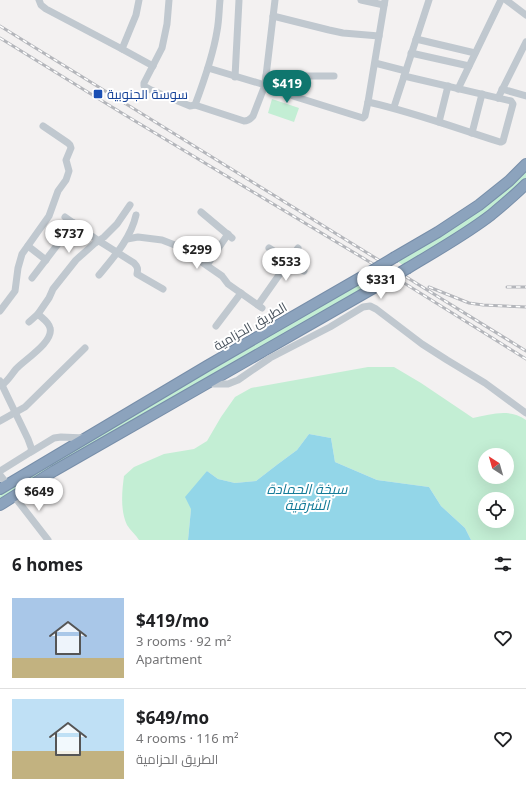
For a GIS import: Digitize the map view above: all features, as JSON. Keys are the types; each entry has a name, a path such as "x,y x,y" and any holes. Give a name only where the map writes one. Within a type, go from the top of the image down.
{"highway":[{"name":"الطريق الحزامية","path":"3,487 207,366 438,232 479,205 509,181 526,164"},
{"path":"0,505 54,471 450,243 491,215 526,184"}],"street":[{"path":"40,0 41,5 46,9 153,66"},
{"path":"122,49 136,15 139,0"},
{"path":"169,0 169,9 162,48 144,83 145,87 190,106 195,105 247,121 253,116 264,86 275,0"},
{"path":"195,105 208,68 217,31 220,0"},
{"path":"235,77 239,0"},
{"path":"208,68 361,118 365,116 368,102 385,2 361,0"},
{"path":"394,107 429,0"},
{"path":"458,89 500,0"},
{"path":"506,0 526,15"},
{"path":"273,16 343,33 379,36"},
{"path":"416,39 476,53"},
{"path":"498,98 523,53 526,42"},
{"path":"412,53 469,66"},
{"path":"368,102 394,107 500,142 503,141 513,104 512,101 458,89 375,63"},
{"path":"266,76 334,76"},
{"path":"439,122 448,86"},
{"path":"502,89 526,96"},
{"path":"472,133 482,94"},
{"path":"0,311 14,291 22,254 49,216 58,191 66,180 69,171 66,160 71,148 70,145 43,126"},
{"path":"29,322 38,314 49,298 53,289 76,260 104,237 130,205"},
{"path":"201,212 230,236 207,265"},
{"path":"99,276 127,239 134,224 136,214"},
{"path":"65,217 134,263 138,269 137,274 163,289"},
{"path":"32,278 74,223"},
{"path":"127,239 138,237 162,240 180,247 222,276 228,284 260,306 298,248"},
{"path":"28,246 46,260"},
{"path":"269,248 304,271"},
{"path":"216,326 241,293"},
{"path":"211,381 214,384 228,384 238,380 270,358 330,327 364,307 370,306 422,344 485,383 526,413"},
{"path":"31,452 32,448 1,383 7,381 16,368 43,346 50,334 51,328 38,314"},
{"path":"0,421 25,406 85,348"},
{"path":"3,487 0,471 54,438 86,438"},
{"path":"14,496 48,540"}],"green space":[{"path":"272,99 299,108 294,122 268,113"},
{"path":"526,169 526,181 494,209 404,266 397,261"},
{"path":"374,275 380,281 0,502 0,493 213,366"},
{"path":"368,367 394,367 421,383 473,418 500,413 520,416 526,420 526,540 471,540 465,528 441,506 429,487 377,480 335,462 331,438 309,434 297,450 256,481 235,483 218,479 207,471 191,509 188,540 139,540 127,525 123,513 122,494 124,476 134,467 164,454 194,449 207,441 235,397 251,388"}],"water":[{"name":"سبخة الحمادة الشرقية","path":"309,434 331,438 335,462 377,480 429,487 441,506 465,528 471,540 188,540 191,509 185,497 207,471 218,479 235,483 256,481 297,450"}],"railway":[{"path":"0,26 526,351"},
{"path":"0,38 388,273 526,359"},
{"path":"429,287 469,303 526,307"},
{"path":"507,287 526,287"}],"place":[{"name":"سوسة الجنوبية","path":"98,94"}]}
